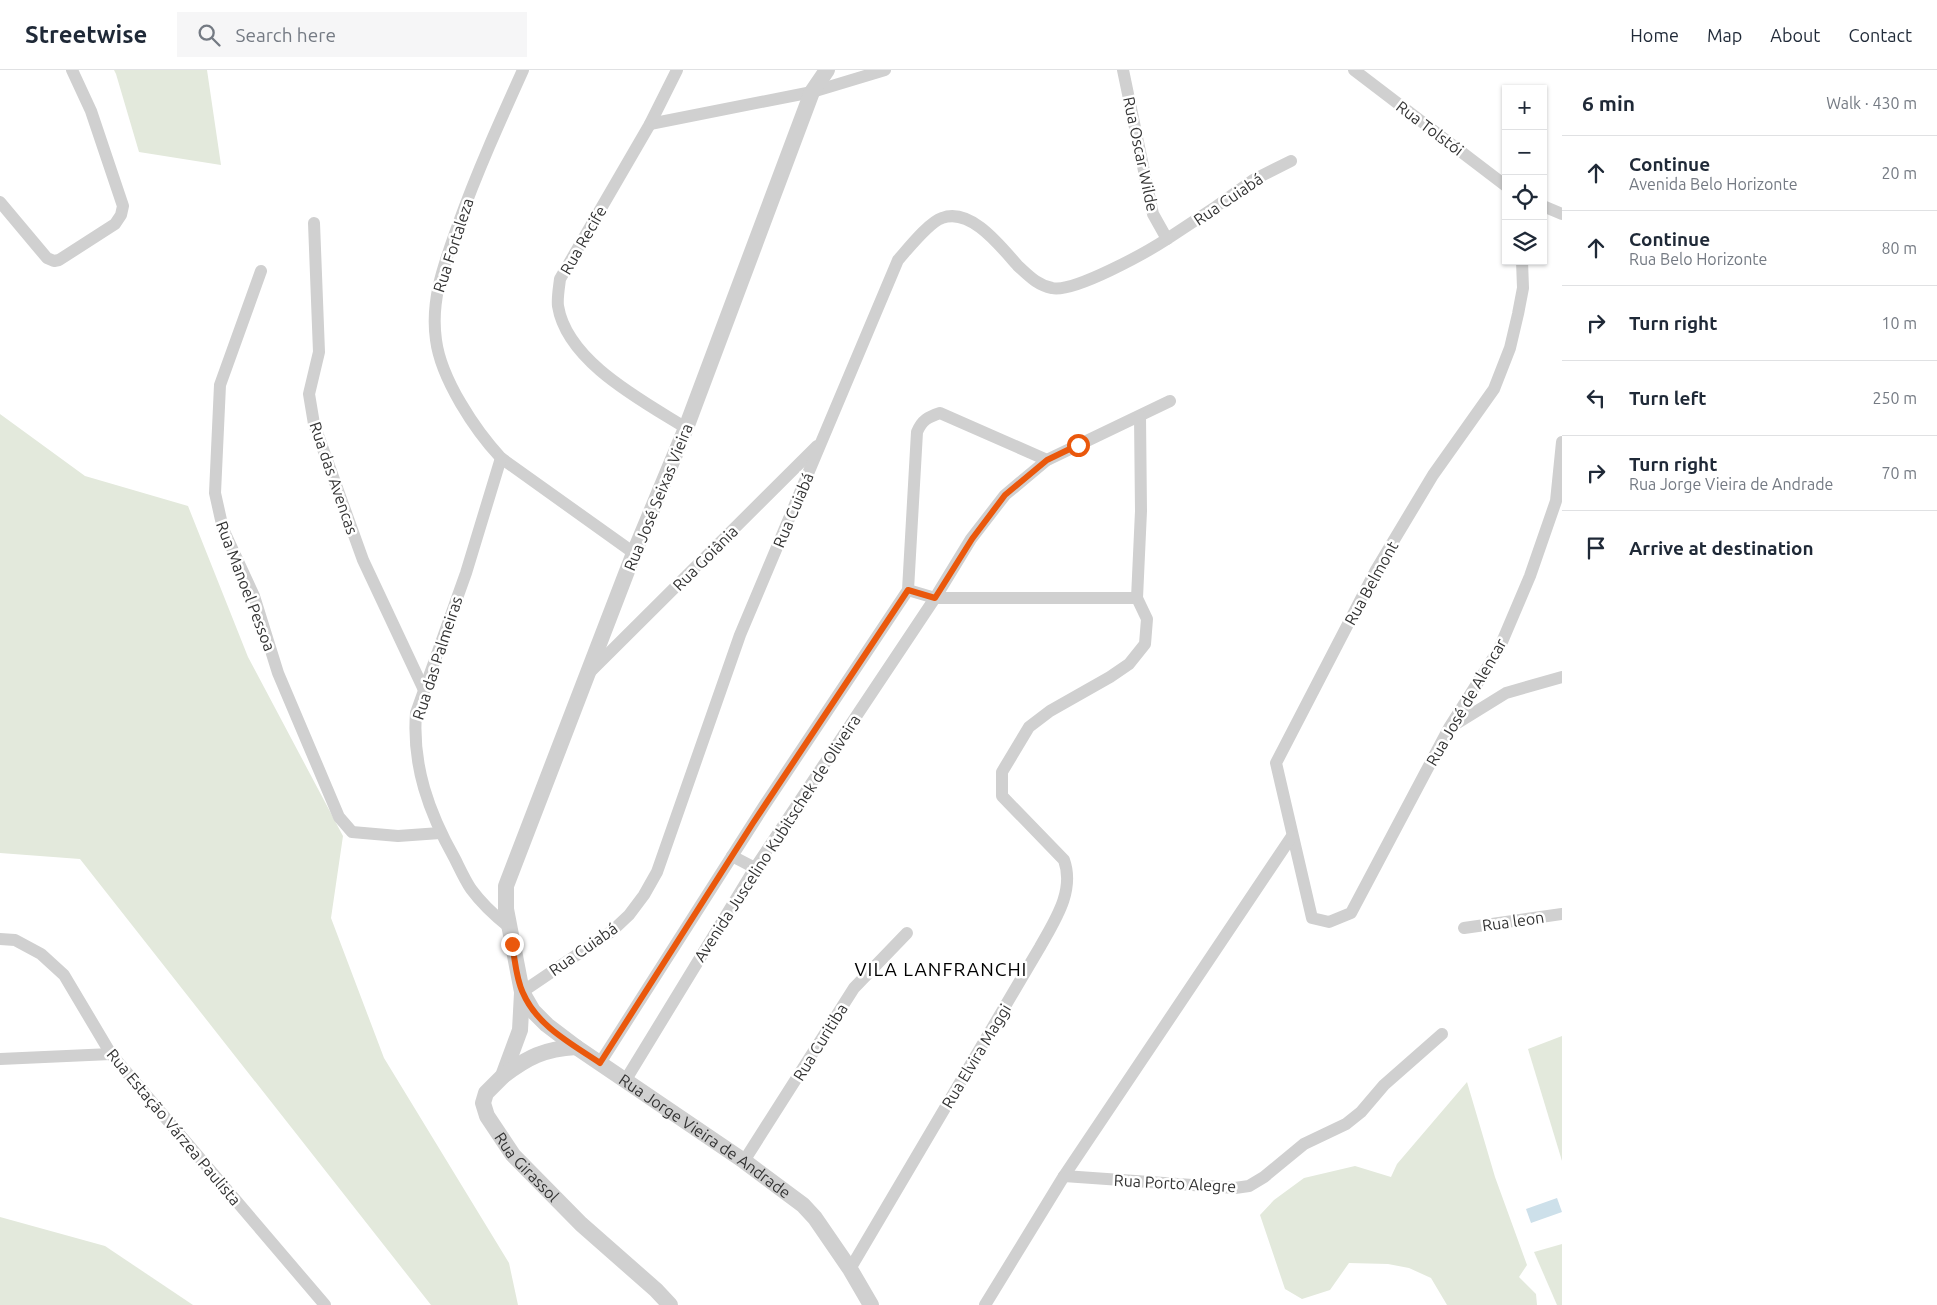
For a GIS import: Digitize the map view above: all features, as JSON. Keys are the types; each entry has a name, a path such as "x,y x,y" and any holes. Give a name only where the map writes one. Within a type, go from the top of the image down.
{"street":[{"path":"0,202 48,258 54,261 59,260 115,224 121,215 123,206 91,111 72,70"},
{"name":"Rua Fortaleza","path":"523,70 470,190 441,274 434,318 436,342 446,375 484,440 501,458 634,553"},
{"name":"Rua Recife","path":"677,70 650,124 560,280 558,306 566,330 581,351 604,373 643,401 686,428"},
{"name":"Rua José Seixas Vieira","path":"509,928 506,909 506,886 634,553 686,428 812,92 827,70"},
{"path":"650,124 812,92 885,70"},
{"name":"Rua Oscar Wilde","path":"1123,70 1153,214 1167,239"},
{"name":"Rua Tolstói","path":"1354,70 1502,183"},
{"name":"Rua Cuiabá","path":"522,992 612,931 629,915 648,888 667,846 740,635 898,260 918,236 941,218 961,217 982,228 1034,282 1054,289 1076,285 1145,253 1253,180 1291,161"},
{"path":"1547,208 1562,214"},
{"name":"Rua das Avencas","path":"314,223 319,352 309,394 314,424 363,560 424,690"},
{"name":"Rua Belmont","path":"1312,918 1276,763 1376,570 1433,474 1494,389 1510,348 1518,314 1523,288 1522,265"},
{"name":"Rua Manoel Pessoa","path":"261,271 220,385 215,493 223,529 254,596 278,674 339,817 352,832 398,836 440,833"},
{"name":"Avenida Juscelino Kubitschek de Oliveira","path":"625,1081 755,868 935,598 972,539 1005,495 1047,460 1170,401"},
{"path":"1047,460 940,413 929,416 921,422 917,432 908,590 935,598 1137,598 1140,511 1140,416"},
{"name":"Rua Goiânia","path":"588,674 821,442"},
{"name":"Rua José de Alencar","path":"1312,918 1329,922 1350,913 1449,728 1499,648 1530,576 1556,501 1562,442"},
{"name":"Rua das Palmeiras","path":"501,458 466,573 416,713 414,737 430,809 440,833 471,888 490,911 509,928"},
{"name":"Avenida Juscelino Kubitschek de Oliveira","path":"600,1063 732,856 908,590"},
{"name":"Rua Elvira Maggi","path":"850,1269 1040,947 1055,919 1067,889 1068,872 1064,860 1002,796 1002,772 1029,727 1050,711 1102,682 1129,664 1145,644 1147,619 1137,598"},
{"path":"1449,728 1506,693 1562,677"},
{"path":"985,1305 1064,1176 1292,836"},
{"path":"732,856 755,868"},
{"name":"Rua leon","path":"1464,928 1562,914"},
{"name":"Rua Jorge Vieira de Andrade","path":"509,928 522,992 533,1012 576,1047 744,1162 803,1205 815,1218 850,1269 871,1305"},
{"name":"Rua Curitiba","path":"744,1162 854,988 907,933"},
{"name":"Rua Estação Várzea Paulista","path":"0,939 15,940 41,954 64,975 111,1054 325,1305"},
{"name":"Rua Girassol","path":"522,992 520,1030 503,1076 486,1093 483,1103 487,1116 513,1155 581,1224 656,1290 670,1305"},
{"name":"Rua Porto Alegre","path":"1064,1176 1235,1188 1249,1186 1264,1177 1304,1144 1346,1124 1384,1086 1442,1034"},
{"path":"503,1076 522,1062 540,1053 554,1048 576,1047"},
{"path":"0,1059 111,1054"}],"shaded area":[{"path":"114,70 207,70 221,165 139,152"},
{"path":"0,414 85,476 188,506 248,657 343,836 331,918 384,1058 509,1263 518,1305 431,1305 80,859 0,853"},
{"path":"1562,1036 1562,1161 1528,1049"},
{"path":"1467,1082 1495,1177 1527,1265 1519,1277 1536,1294 1537,1305 1447,1305 1431,1278 1409,1268 1388,1264 1349,1263 1330,1290 1302,1299 1285,1289 1260,1215 1274,1200 1304,1178 1355,1166 1391,1177 1397,1164"},
{"path":"0,1217 105,1246 193,1305 0,1305"},
{"path":"1562,1244 1562,1305 1557,1305 1534,1252"}],"water":[{"path":"1557,1198 1562,1212 1531,1223 1526,1209"}],"district":[{"name":"VILA LANFRANCHI","path":"941,969"}],"route":[{"path":"512,944 522,992 533,1012 547,1025 600,1063 753,823 908,590 935,598 972,539 1005,495 1047,460 1078,445"}]}
